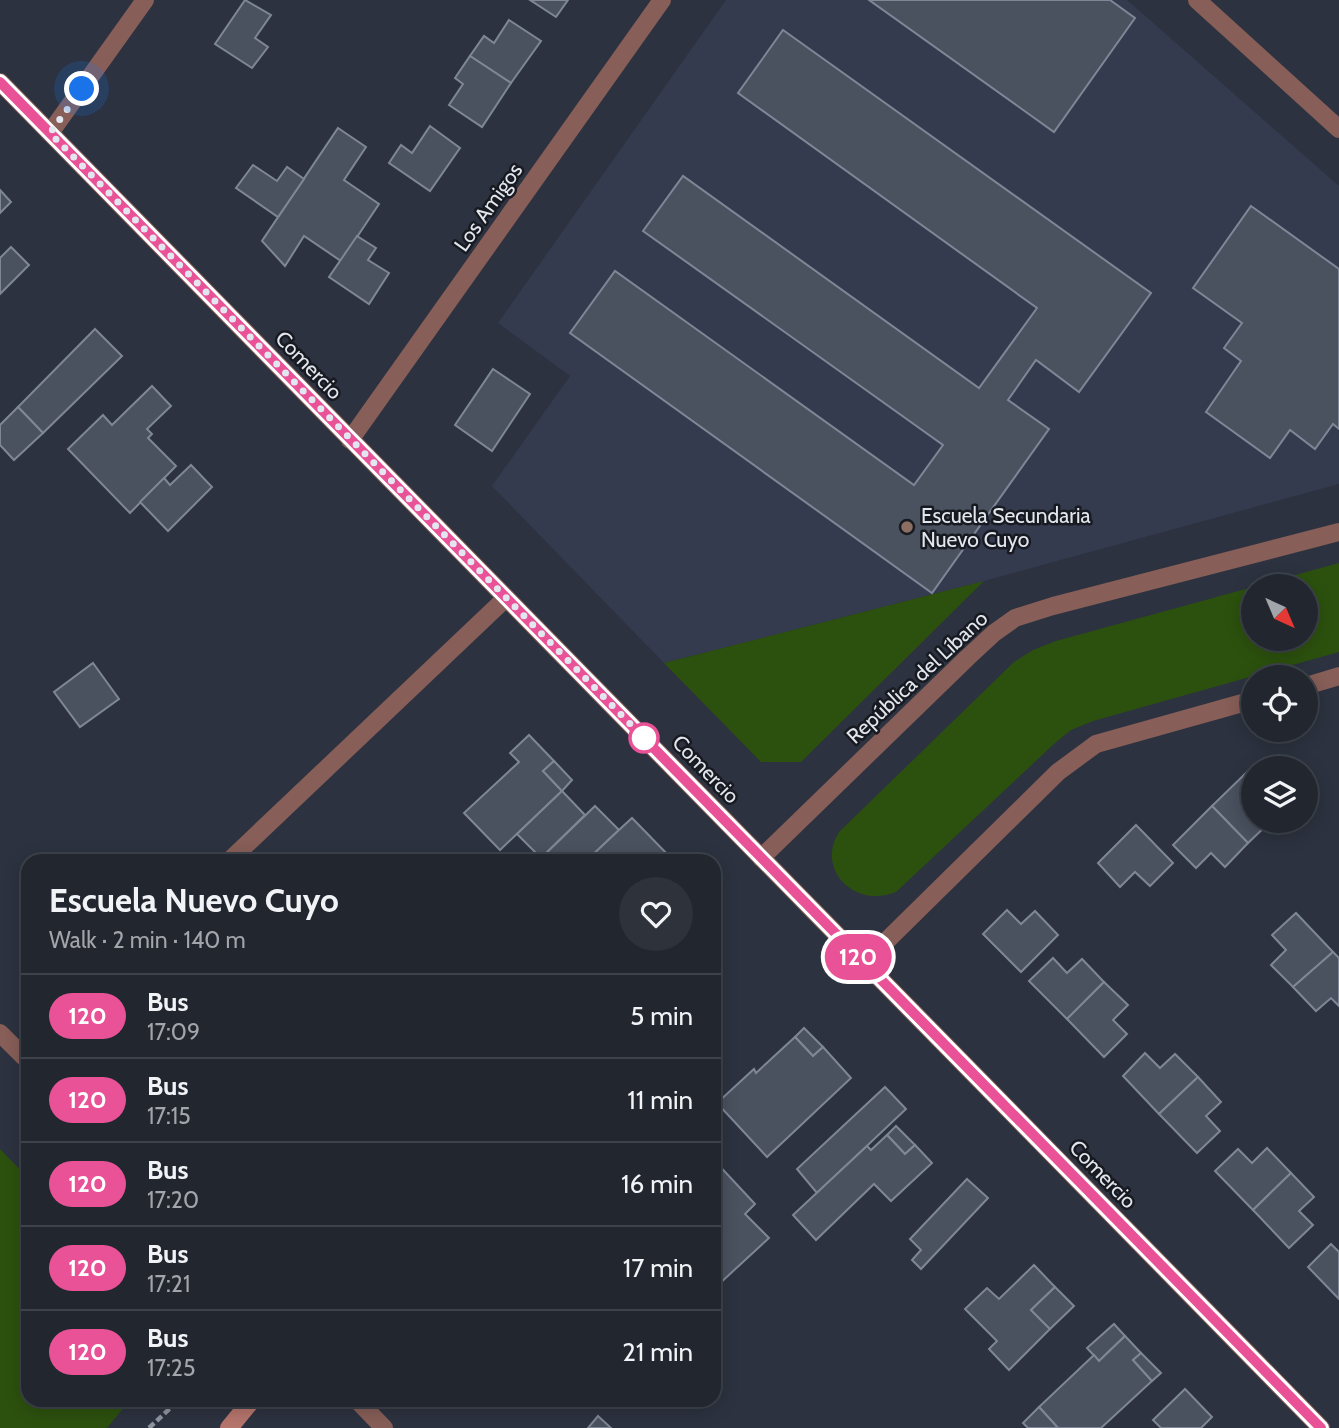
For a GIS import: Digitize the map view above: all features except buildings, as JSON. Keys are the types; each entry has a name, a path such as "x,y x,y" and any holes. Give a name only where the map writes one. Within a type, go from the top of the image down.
{"street":[{"path":"50,133 145,0"},
{"name":"Los Amigos","path":"350,440 662,0"},
{"path":"1197,0 1339,129"},
{"name":"Comercio","path":"0,82 1321,1428"},
{"name":"República del Líbano","path":"761,858 967,658 1015,618 1339,532"},
{"path":"236,854 506,598"},
{"path":"1318,683 1339,677"},
{"path":"864,962 1058,772 1079,755 1097,744 1241,703"},
{"path":"0,1032 21,1051"},
{"path":"229,1428 246,1407"},
{"path":"364,1407 384,1428"}],"path":[{"path":"149,1428 172,1407"}],"shaded area":[{"path":"726,0 1127,0 1339,186 1339,484 984,581 664,663 492,486 570,376 498,323"}],"green space":[{"path":"1339,563 1339,652 1293,665 1241,665 1241,679 1093,721 1071,730 896,892 881,896 854,891 836,872 832,860 833,846 839,832 1014,662 1033,650 1056,641 1241,590 1241,651 1318,651 1318,574 1299,574"},
{"path":"984,581 801,762 761,762 664,663"},
{"path":"0,1149 21,1171 21,1407 124,1407 107,1428 0,1428"}],"bus line":[{"name":"120","path":"0,82 1321,1428"}],"place":[{"name":"Escuela Secundaria Nuevo Cuyo","path":"907,527"}],"route":[{"path":"82,89 50,133 644,738"}]}
